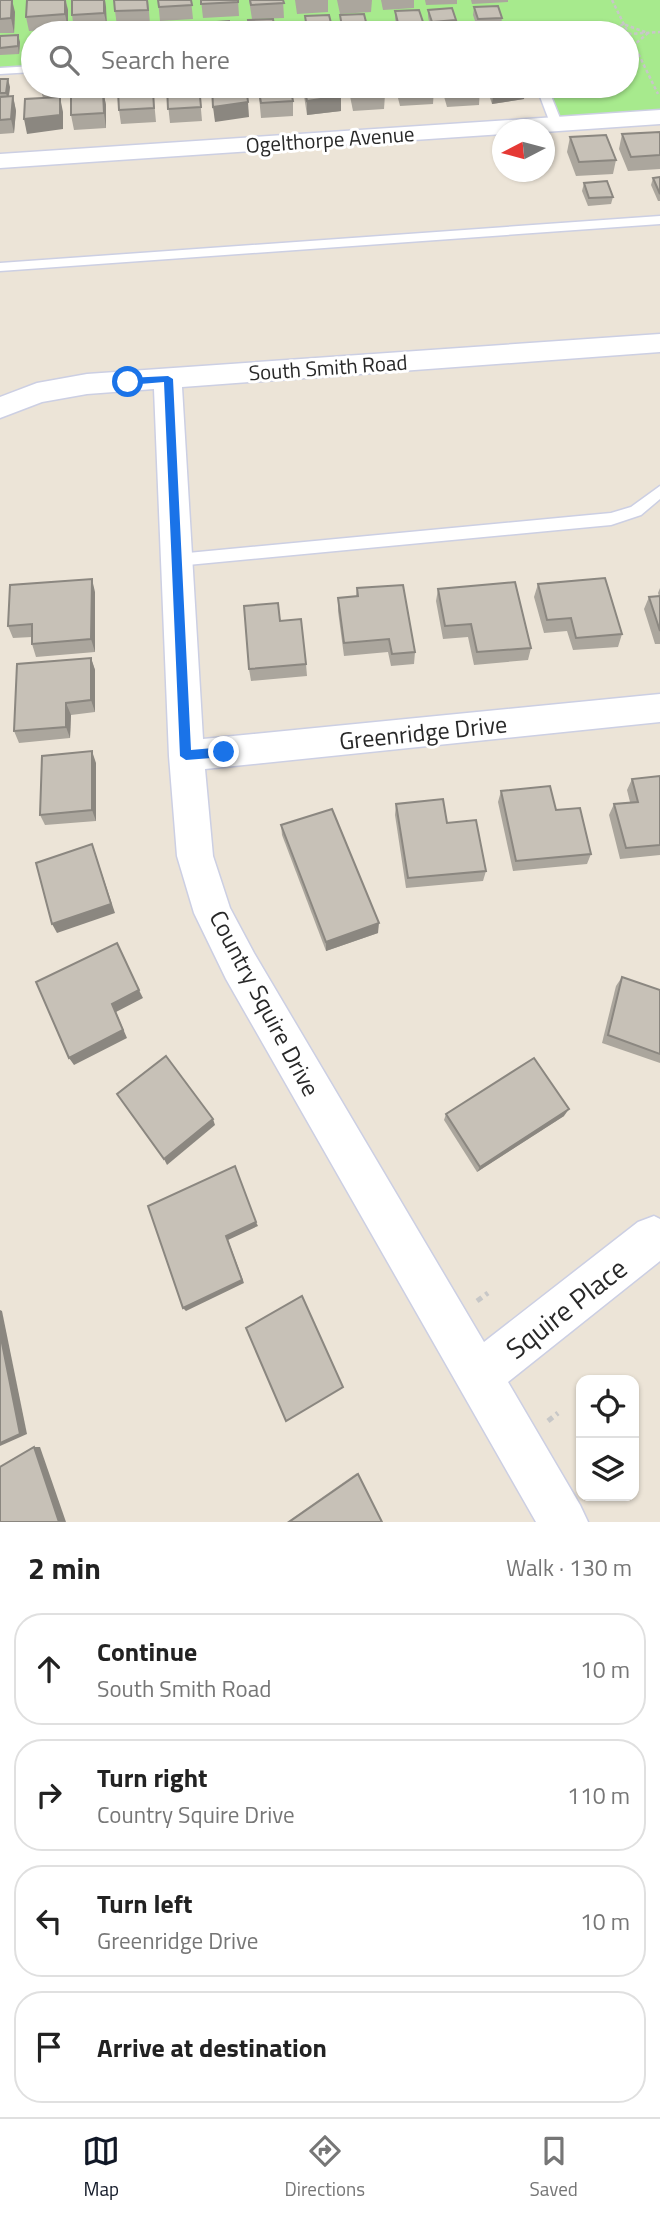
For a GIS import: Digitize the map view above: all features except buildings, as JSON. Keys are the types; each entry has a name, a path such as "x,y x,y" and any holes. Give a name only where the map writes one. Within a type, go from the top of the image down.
{"street":[{"name":"Ogelthorpe Avenue","path":"0,161 660,117"},
{"name":"South Smith Road","path":"0,408 37,393 62,389 660,343"},
{"name":"Country Squire Drive","path":"168,379 186,756 195,856 213,913 240,966 563,1522"},
{"name":"Greenridge Drive","path":"186,756 660,708"},
{"name":"Squire Place","path":"478,1376 654,1238"}],"lane":[{"path":"0,71 21,70"},
{"path":"546,98 556,123"},
{"path":"0,267 660,220"},
{"path":"177,560 611,519 636,511 660,491"}],"path":[{"path":"612,0 622,21"},
{"path":"639,30 648,33"},
{"path":"639,33 660,32"},
{"path":"639,41 648,33"},
{"path":"639,55 660,98"}],"green space":[{"path":"0,0 660,0 660,113 559,120 551,98 639,98 639,21 21,21 21,67 0,68"}],"route":[{"path":"128,382 168,379 186,756 224,752"}]}
